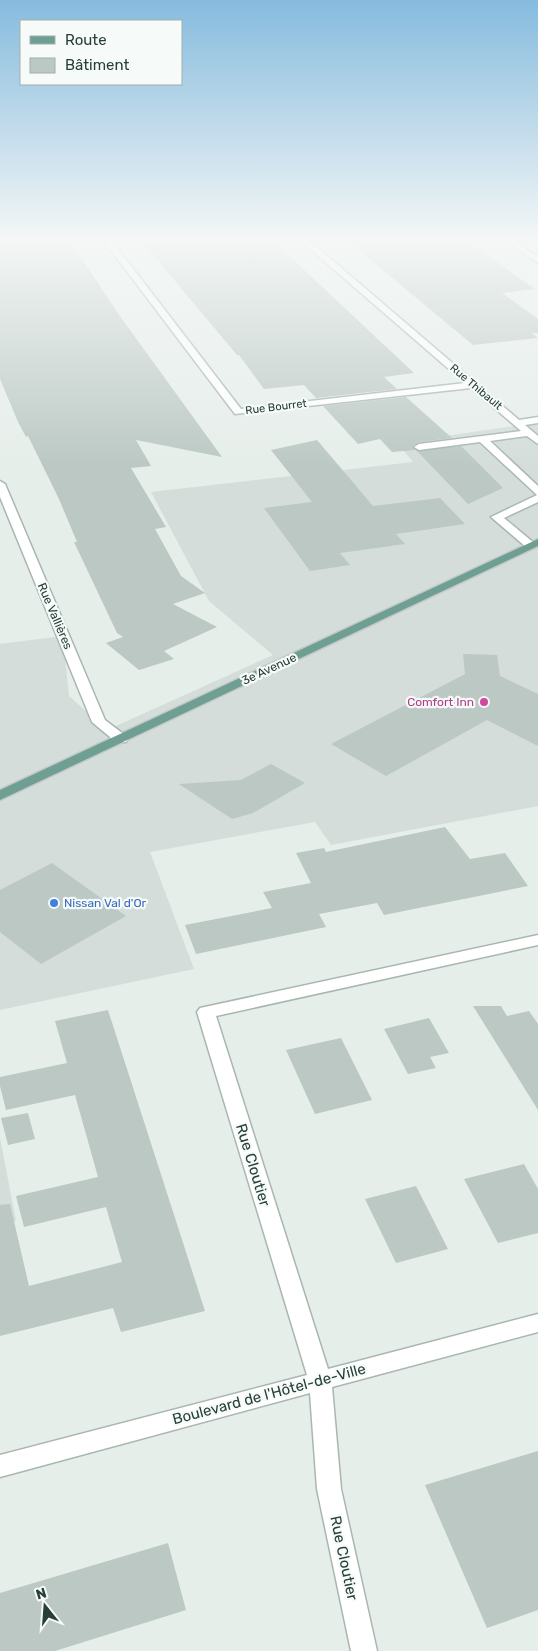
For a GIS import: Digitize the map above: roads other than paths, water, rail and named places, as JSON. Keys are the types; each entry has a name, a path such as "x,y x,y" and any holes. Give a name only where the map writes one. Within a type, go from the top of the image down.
{"main road":[{"name":"3e Avenue","path":"0,796 534,543"}],"street":[{"name":"Rue Bourret","path":"163,313 238,412 474,385"},
{"name":"Rue Thibault","path":"389,313 538,441"},
{"path":"518,423 538,420"},
{"path":"419,448 530,433"},
{"path":"482,439 538,492"},
{"name":"Rue Vallières","path":"0,484 99,722 121,739"},
{"path":"534,543 497,517 538,498"},
{"name":"Rue Cloutier","path":"364,1651 329,1489 320,1380 206,1012 538,940"},
{"name":"Boulevard de l'Hôtel-de-Ville","path":"0,1466 538,1323"}],"place":[{"name":"Comfort Inn","path":"484,702"},
{"name":"Nissan Val d'Or","path":"54,903"}]}
